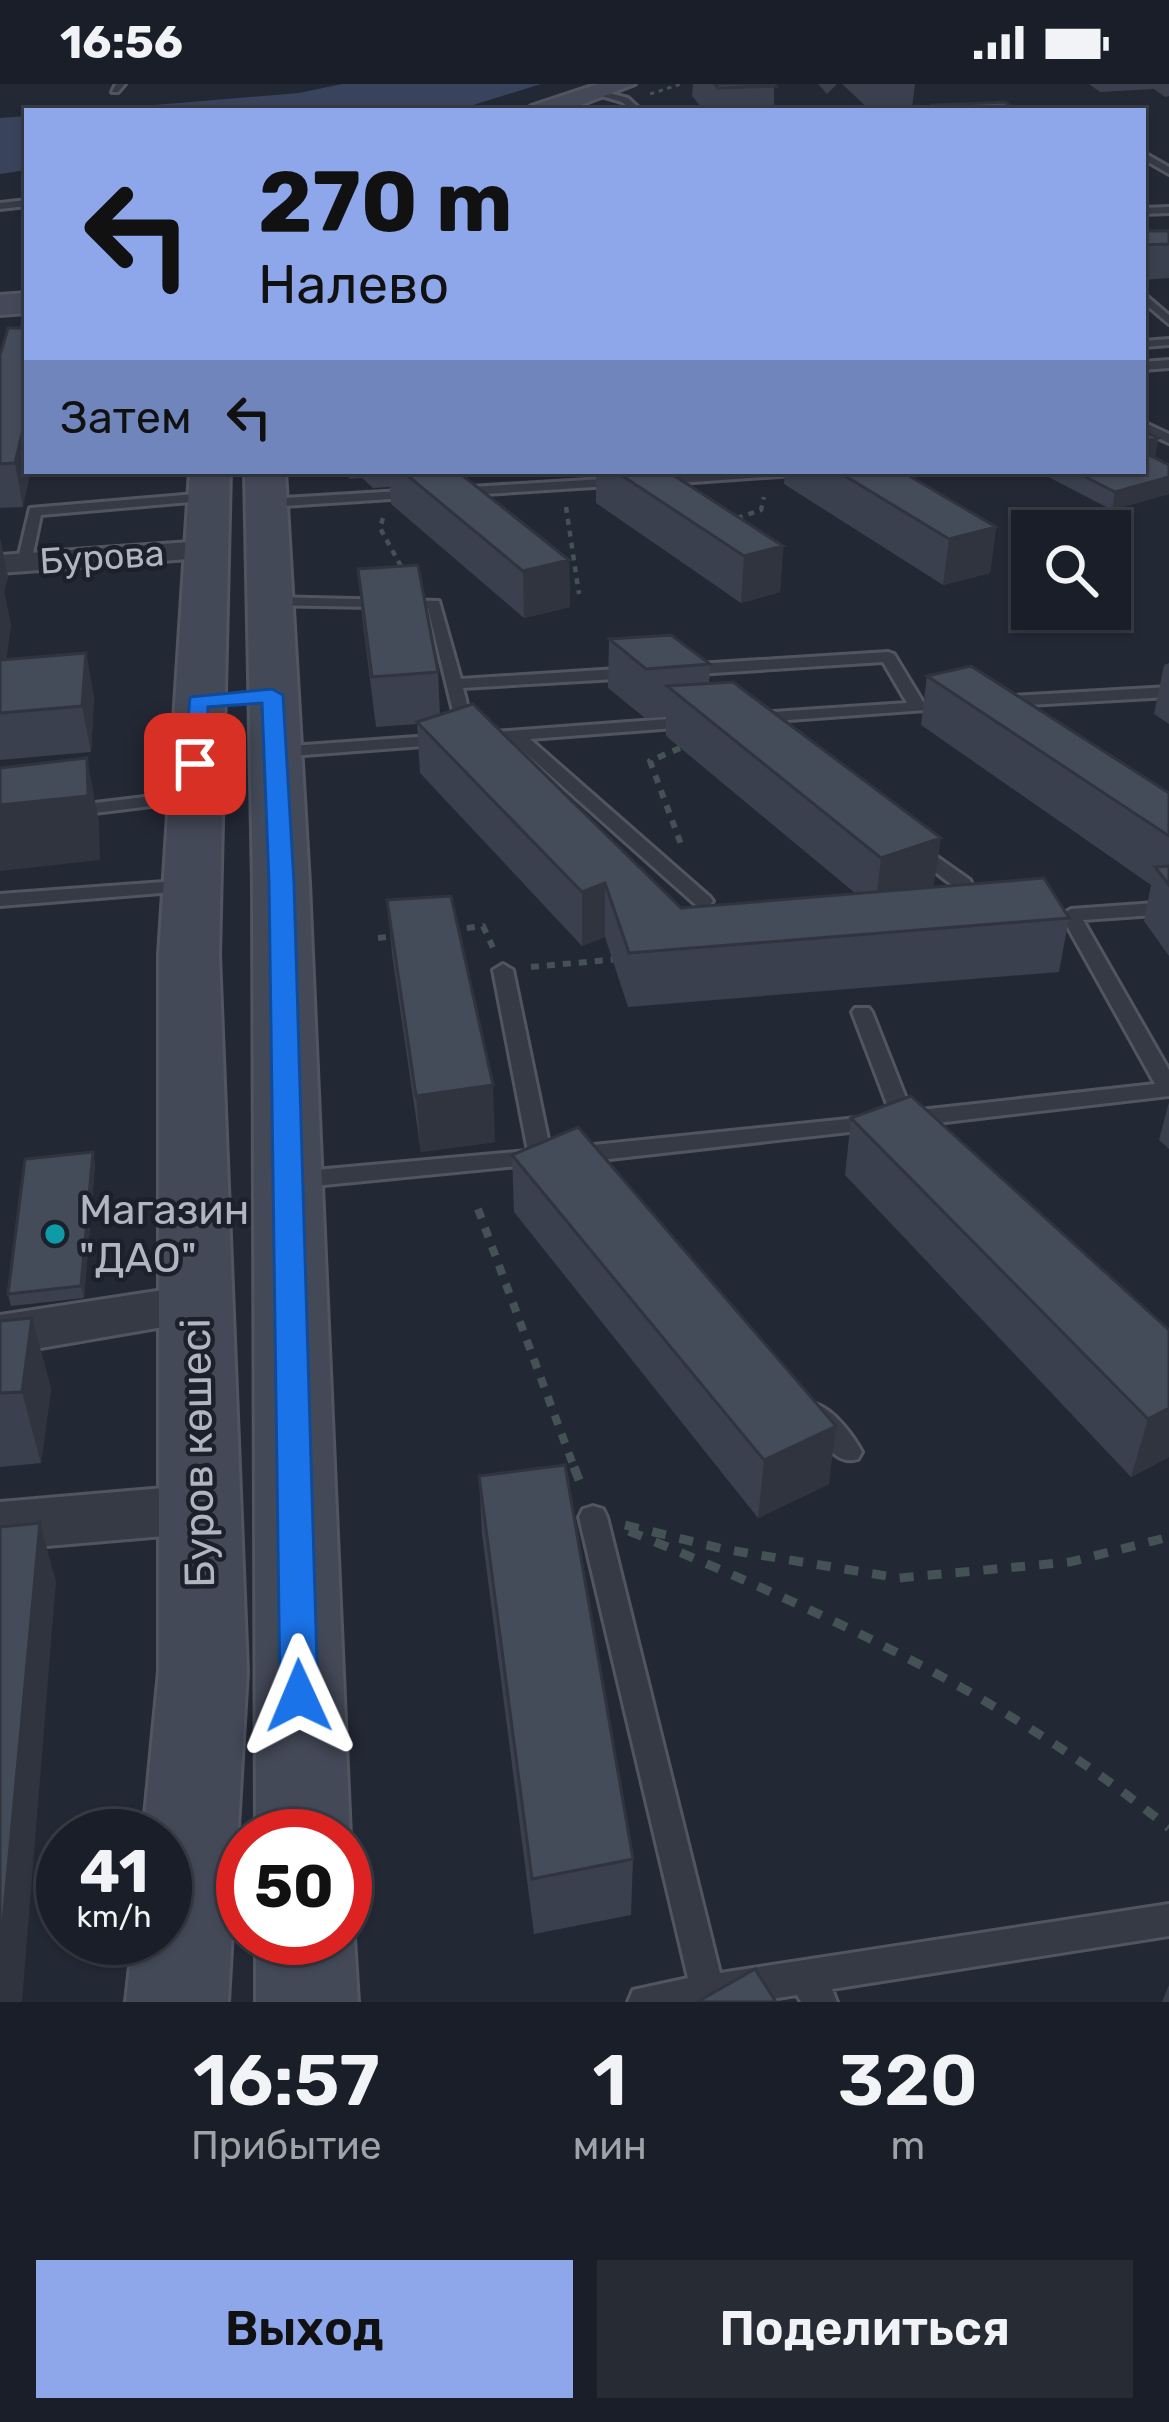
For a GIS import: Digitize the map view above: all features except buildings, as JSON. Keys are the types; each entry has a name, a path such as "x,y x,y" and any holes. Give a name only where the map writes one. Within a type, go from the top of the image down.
{"main road":[{"path":"549,108 612,88"},
{"path":"231,498 268,602 275,724 302,1809"},
{"name":"Буров көшесі","path":"178,2002 203,1671 191,886 194,796 198,702 231,498"},
{"path":"198,702 275,724"},
{"path":"306,1965 307,2002"}],"street":[{"name":"Бурова","path":"12,563 231,498"},
{"path":"0,1335 196,1304"},
{"path":"0,1526 200,1509"}],"lane":[{"path":"612,88 634,108"},
{"path":"1146,299 1169,321"},
{"path":"418,474 421,494"},
{"path":"523,474 531,488"},
{"path":"12,563 35,511 749,474"},
{"path":"644,481 710,525"},
{"path":"449,493 468,507"},
{"path":"268,602 434,604 467,739"},
{"path":"457,684 888,657 917,706"},
{"path":"998,716 980,703 1169,692"},
{"path":"275,724 467,739 959,704"},
{"path":"747,719 765,733"},
{"path":"515,735 703,901"},
{"path":"43,814 194,796"},
{"path":"891,829 963,884"},
{"path":"0,899 191,886"},
{"path":"286,1181 541,1158 601,1163 912,1128 1169,1089 1071,915 1169,908"},
{"path":"503,970 541,1158"},
{"path":"862,1012 912,1128"},
{"path":"804,1400 849,1452"},
{"path":"593,1517 708,1992"},
{"path":"645,2002 708,1992 812,1989 1169,1920"}],"path":[{"path":"710,525 760,510 778,474"},
{"path":"579,594 566,503 596,484"},
{"path":"387,496 380,528 403,570 434,604"},
{"path":"703,901 650,761 747,719"},
{"path":"441,931 483,926 503,970 621,958"},
{"path":"378,938 399,935"},
{"path":"478,1209 593,1517 821,1610 961,1680 1109,1775 1169,1828"},
{"path":"593,1517 723,1550 899,1578 1070,1562 1169,1537"}],"water":[{"path":"342,84 541,84 464,108 119,108 299,93"},
{"path":"24,116 24,170 0,174 0,118"}],"place":[{"name":"Магазин \"ДАО\"","path":"55,1234"}],"route":[{"path":"195,764 198,702 272,695 281,883 299,1696"}]}
